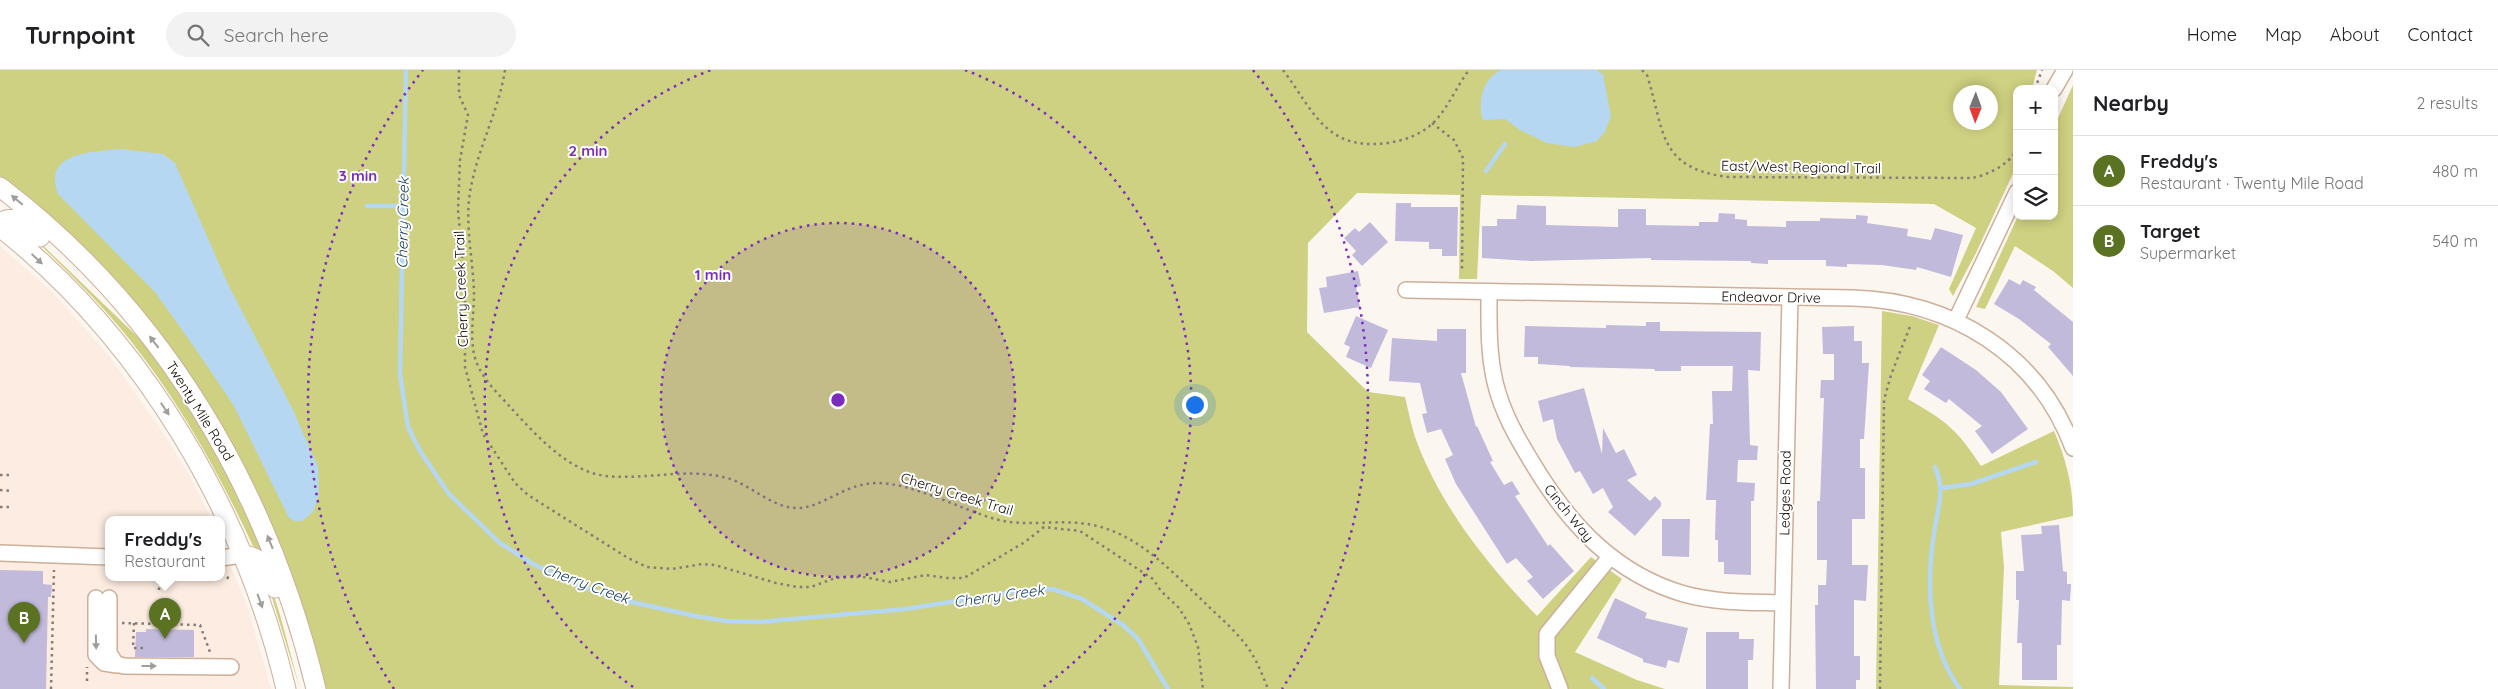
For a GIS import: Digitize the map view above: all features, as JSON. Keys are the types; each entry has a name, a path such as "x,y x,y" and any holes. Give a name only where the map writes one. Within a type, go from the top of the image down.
{"main road":[{"name":"Twenty Mile Road","path":"0,187 28,209 78,256 129,311 196,400 247,489 271,543 290,594 316,689"},
{"path":"0,226 11,219 23,222 103,299 129,311"},
{"name":"Twenty Mile Road","path":"0,226 41,263 88,311 149,387 200,466 242,555 266,618 286,689"},
{"path":"242,555 252,556 267,566 287,623 305,689"}],"street":[{"path":"2056,85 2065,70"},
{"path":"1956,320 2013,200"},
{"name":"Endeavor Drive","path":"1406,290 1790,297 1884,300 1918,306 1956,320 1984,336 2026,371 2048,400 2073,448"},
{"name":"Cinch Way","path":"1489,292 1488,328 1492,366 1500,398 1510,424 1558,502 1583,533 1610,557 1647,580 1682,594 1720,602 1782,603"},
{"name":"Ledges Road","path":"1781,689 1790,297"},
{"path":"0,553 105,558"},
{"path":"225,557 242,555"},
{"path":"1560,689 1547,656 1547,634 1610,557"},
{"path":"102,598 110,658 116,664 124,666 231,667"}],"path":[{"path":"459,70 459,95 468,115 460,160 458,210 465,287 465,367 483,434 515,483 528,495 628,558 647,567 672,569 702,564 715,565 776,583 802,588 849,577 864,577 890,582 925,575 964,578 1025,542 1044,528 1076,529 1119,555 1153,579 1179,608 1189,624 1198,647 1203,689"},
{"name":"Cherry Creek Trail","path":"505,70 472,181 468,206 474,293 473,352 487,381 524,422 560,454 588,472 605,476 676,472 721,476 735,480 775,502 792,507 812,506 854,486 882,483 900,486 1005,522 1026,524 1077,523 1108,529 1128,538 1156,557 1231,629 1251,652 1268,689"},
{"path":"1283,70 1320,123 1332,133 1350,142 1369,145 1396,142 1418,134 1432,123 1447,105 1458,84 1469,70"},
{"name":"East/West Regional Trail","path":"1642,70 1647,75 1656,103 1663,136 1670,150 1696,170 1708,174 1728,177 1972,178 1986,175 2013,153"},
{"path":"2036,85 2042,70"},
{"path":"1432,123 1454,140 1463,158 1462,272"},
{"path":"1880,689 1884,400 1893,368 1911,324"},
{"path":"0,475 11,475"},
{"path":"0,490 11,490"},
{"path":"0,507 11,507"},
{"path":"51,689 54,568"},
{"path":"225,576 230,579"},
{"path":"159,581 159,590"},
{"path":"120,623 188,624 202,628 211,656"},
{"path":"134,623 133,648 145,648"},
{"path":"163,630 164,623"},
{"path":"188,624 188,630"}],"shaded area":[{"path":"0,246 52,292 109,356 161,430 191,478 210,516 105,516 105,581 225,581 225,552 248,608 271,689 0,689"}],"green space":[{"path":"0,70 2037,70 2033,85 2013,85 2013,174 1976,253 1953,296 1949,289 1976,228 1934,204 1481,195 1477,279 1459,279 1460,195 1357,193 1308,243 1307,332 1368,392 1405,397 1412,427 1428,469 1454,514 1485,557 1537,616 1591,557 1622,579 1575,652 1637,680 1665,689 325,689 310,631 282,549 257,491 211,408 29,200 0,176"},
{"path":"2073,85 2073,288 2053,271 2015,246 1985,309 1976,307 2016,220 2058,220 2058,118"},
{"path":"28,231 142,341 162,366 216,450 262,550 253,546 198,439 166,388 106,312"},
{"path":"1882,311 1912,316 1939,325 1908,399 1950,427 1965,443 1981,466 2054,431 2068,473 2072,494 2073,516 2001,532 2004,567 1999,685 2073,687 2073,689 1876,689"},
{"path":"268,577 280,615 300,689 266,578"}],"water":[{"path":"1501,70 1596,70 1603,74 1611,116 1605,132 1597,141 1574,147 1547,143 1520,130 1505,119 1483,120 1481,98 1483,91 1490,79"},
{"path":"120,149 163,154 175,163 228,284 293,410 318,467 319,495 313,512 302,521 295,521 289,518 234,406 155,292 58,194 55,180 57,170 63,162 84,153"}],"building":[{"path":"1396,203 1411,203 1411,207 1458,207 1457,256 1442,256 1442,249 1429,249 1429,242 1395,241"},
{"path":"1517,205 1546,206 1546,225 1618,227 1618,209 1646,209 1646,225 1699,226 1699,222 1718,222 1719,213 1735,214 1735,219 1747,220 1747,226 1786,227 1786,221 1820,221 1820,218 1856,219 1856,215 1868,216 1867,223 1908,229 1907,236 1931,240 1935,228 1963,235 1951,277 1917,267 1916,270 1882,265 1847,264 1847,267 1826,266 1826,260 1768,260 1768,264 1751,263 1751,261 1651,260 1651,258 1532,261 1482,258 1482,226 1497,226 1497,219 1516,219"},
{"path":"1370,222 1388,242 1362,266 1352,255 1356,251 1344,238 1355,228 1359,232"},
{"path":"1358,271 1361,286 1356,287 1360,307 1324,313 1319,288 1327,287 1326,277"},
{"path":"2009,279 2020,285 2023,280 2036,287 2034,290 2073,322 2073,376 2048,347 2051,344 2019,319 1994,304"},
{"path":"1356,316 1388,330 1371,368 1346,357 1350,347 1344,344"},
{"path":"1646,322 1660,322 1660,331 1761,332 1760,371 1748,370 1750,445 1758,446 1757,460 1738,460 1737,482 1755,483 1754,501 1751,501 1751,575 1724,574 1724,562 1718,562 1718,540 1715,540 1716,500 1706,500 1710,424 1713,424 1712,391 1732,391 1733,366 1681,366 1681,371 1655,371 1654,369 1570,367 1538,364 1538,357 1524,357 1525,326 1606,328 1606,325 1646,326"},
{"path":"1854,326 1854,341 1862,341 1862,363 1869,363 1864,439 1860,439 1860,468 1865,468 1865,519 1852,519 1852,565 1868,565 1866,601 1854,600 1854,656 1860,656 1860,680 1856,680 1856,689 1816,689 1815,605 1818,605 1818,585 1826,585 1827,560 1817,560 1817,501 1820,501 1824,398 1820,398 1821,380 1834,380 1834,354 1823,354 1822,327"},
{"path":"1437,329 1466,329 1466,373 1461,373 1476,427 1493,461 1490,462 1504,485 1512,481 1520,494 1515,496 1548,546 1550,544 1574,571 1543,599 1527,581 1533,577 1516,558 1507,564 1456,484 1445,459 1453,455 1441,429 1427,433 1422,414 1427,413 1420,383 1389,381 1392,338 1437,341"},
{"path":"1941,347 1976,370 2001,392 2028,429 1992,454 1975,431 1982,426 1949,399 1946,403 1924,389 1930,381 1922,375"},
{"path":"1584,388 1602,454 1603,428 1616,453 1624,449 1637,475 1627,480 1650,501 1655,496 1661,502 1661,506 1635,536 1608,512 1613,507 1603,488 1593,494 1580,471 1575,473 1557,439 1553,419 1543,422 1538,401"},
{"path":"1662,519 1690,519 1689,557 1662,556"},
{"path":"2059,525 2063,571 2067,572 2067,584 2071,584 2070,601 2062,600 2061,645 2057,645 2057,680 2022,680 2022,643 2017,643 2019,600 2016,600 2016,571 2024,571 2021,535 2042,534 2041,526"},
{"path":"0,570 43,571 43,584 52,585 51,597 48,597 46,689 0,689"},
{"path":"1615,598 1647,613 1645,618 1688,628 1679,663 1668,660 1666,668 1643,662 1643,659 1597,638"},
{"path":"146,629 194,630 194,657 135,657 136,632 146,632"},
{"path":"1706,632 1739,632 1739,639 1754,639 1753,660 1748,660 1748,689 1706,689"}],"waterway":[{"name":"Cherry Creek","path":"406,70 400,374 408,427 420,451 449,494 500,543 533,564 576,584 618,599 726,621 759,622 906,609 1026,590 1053,589 1082,599 1123,625 1138,639 1168,689"},
{"path":"1486,171 1505,144"},
{"path":"367,206 404,206"},
{"path":"1942,488 1971,484 2036,462"},
{"path":"1935,467 1940,484 1940,500 1935,525 1930,574 1932,614 1941,654 1949,672 1960,689"},
{"path":"1592,678 1604,689"}],"place":[{"name":"Freddy's","path":"165,639"},
{"name":"Target","path":"24,643"}]}
